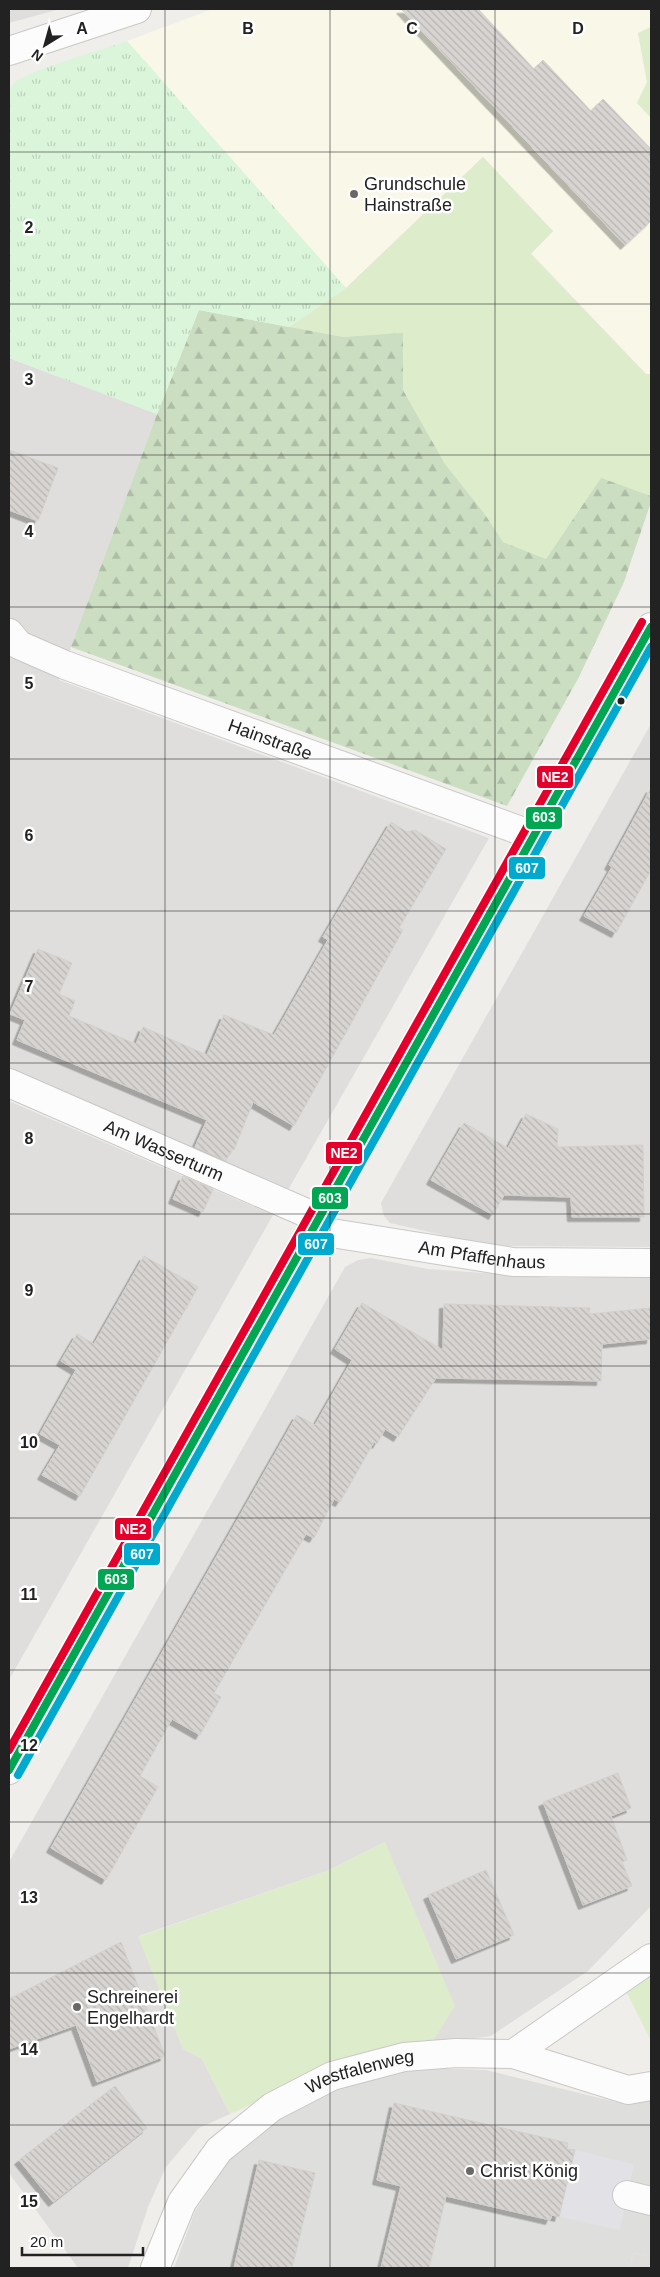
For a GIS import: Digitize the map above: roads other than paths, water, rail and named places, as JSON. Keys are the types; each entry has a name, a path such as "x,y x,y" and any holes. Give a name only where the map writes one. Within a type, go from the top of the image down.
{"street":[{"path":"9,51 137,9"},
{"path":"9,1770 536,836 651,628"},
{"name":"Hainstraße","path":"9,633 19,645 65,665 536,836"},
{"name":"Am Wasserturm","path":"9,1084 316,1224"},
{"name":"Am Pfaffenhaus","path":"316,1224 513,1262 651,1263"},
{"path":"513,2054 651,1958"},
{"name":"Westfalenweg","path":"155,2268 182,2202 219,2150 272,2107 332,2076 404,2057 456,2053 513,2054 628,2090 651,2086"}],"place":[{"name":"Grundschule Hainstraße","path":"354,194"},
{"name":"Schreinerei Engelhardt","path":"77,2007"},
{"name":"Christ König","path":"470,2171"}]}
